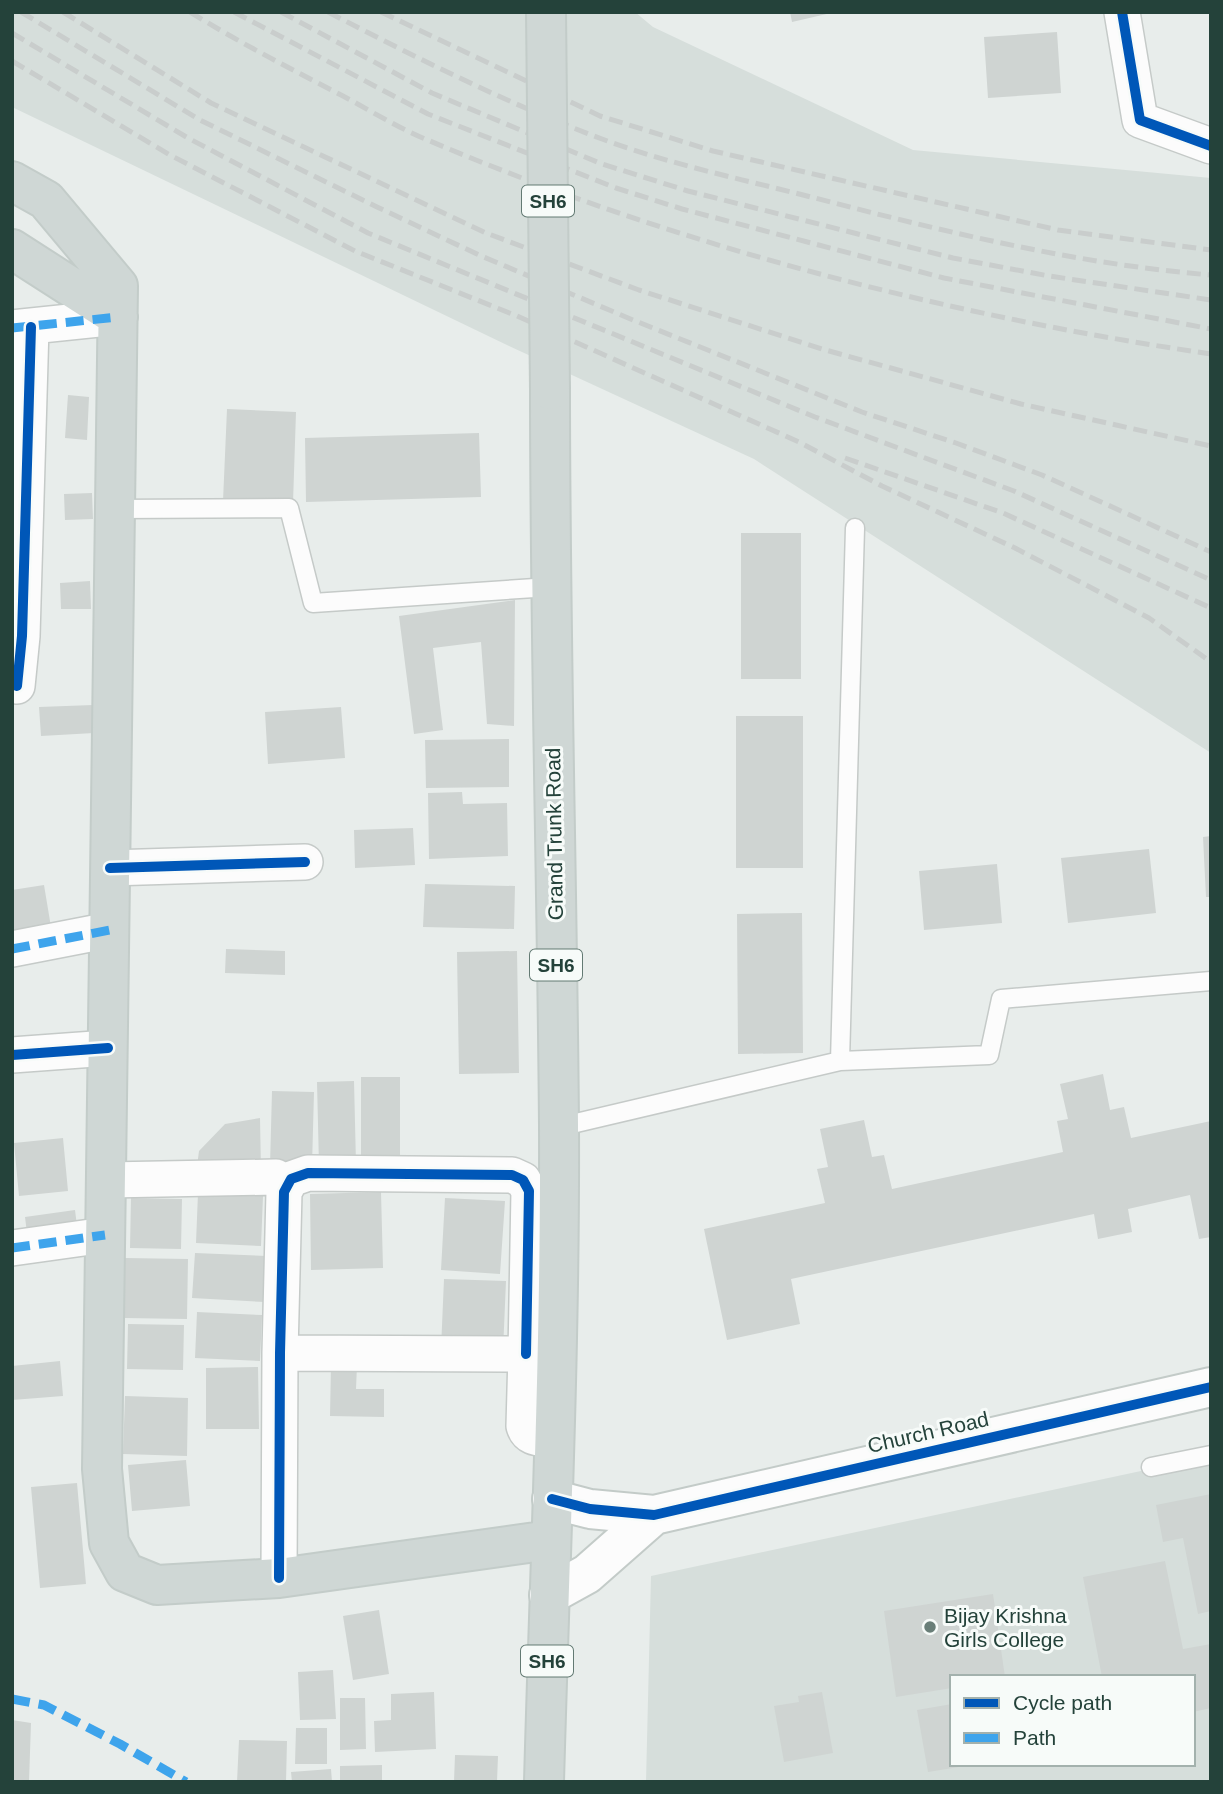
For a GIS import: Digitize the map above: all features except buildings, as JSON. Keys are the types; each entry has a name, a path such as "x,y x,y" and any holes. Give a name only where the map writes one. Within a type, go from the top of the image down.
{"main road":[{"name":"Grand Trunk Road","path":"544,1782 554,1440 559,1127 550,587 545,12"},
{"path":"12,181 46,200 118,286 102,1469 108,1543 125,1572 157,1585 279,1578 550,1540"},
{"path":"12,249 118,317"}],"street":[{"path":"1122,12 1140,120 1211,146"},
{"path":"18,686 21,328 118,317"},
{"path":"110,868 305,862"},
{"path":"12,949 110,930"},
{"path":"12,1055 108,1048"},
{"path":"279,1578 279,1353 284,1192 290,1179 308,1173 512,1175 523,1180 530,1191 524,1426 526,1433 533,1437 554,1440"},
{"path":"107,1180 276,1177"},
{"path":"12,1248 105,1235"},
{"path":"279,1353 526,1354"},
{"name":"Church Road","path":"654,1515 1211,1387"},
{"path":"552,1499 590,1509 654,1515"},
{"path":"549,1595 587,1574 654,1515"}],"lane":[{"path":"116,509 289,508 313,603 550,587"},
{"path":"840,1061 855,528"},
{"path":"559,1127 840,1061 989,1055 1001,999 1211,981"},
{"path":"1152,1467 1211,1455"}],"shaded area":[{"path":"12,12 635,12 653,27 913,150 1211,178 1211,753 754,459 509,346 12,107"},
{"name":"Bijay Krishna Girls College","path":"1211,1456 1211,1782 646,1782 651,1576"}],"railway":[{"path":"21,12 200,120 479,255 862,412 1042,475 1211,552"},
{"path":"63,12 211,103 486,233 639,290 822,349 1021,404 1211,446"},
{"path":"190,12 266,56 419,136 524,179 619,213 813,272 912,297 1011,319 1211,354"},
{"path":"234,12 428,114 616,188 682,209 944,278 1211,329"},
{"path":"281,12 432,93 602,164 688,191 953,258 1049,276 1211,300"},
{"path":"328,12 497,96 602,139 653,156 1009,245 1110,263 1211,275"},
{"path":"381,12 600,116 713,151 1058,230 1211,250"},
{"path":"12,33 188,138 368,233 815,417 1014,491 1211,580"},
{"path":"12,61 170,155 355,251 517,316 799,442 882,486 1015,548 1149,618 1211,662"},
{"path":"845,458 1003,513 1211,608"}],"marked path":[{"path":"12,328 118,317"},
{"path":"12,949 110,930"},
{"path":"12,1248 105,1235"},
{"path":"12,1699 44,1705 186,1782"}],"cycle path":[{"path":"1122,12 1140,120 1211,146"},
{"path":"17,686 22,636 31,327"},
{"path":"110,868 305,862"},
{"path":"12,1055 108,1048"},
{"path":"279,1578 284,1192 291,1179 308,1173 512,1175 523,1180 529,1191 526,1354"},
{"path":"552,1499 590,1509 654,1515 1211,1387"}],"place":[{"name":"Bijay Krishna Girls College","path":"930,1627"}]}
